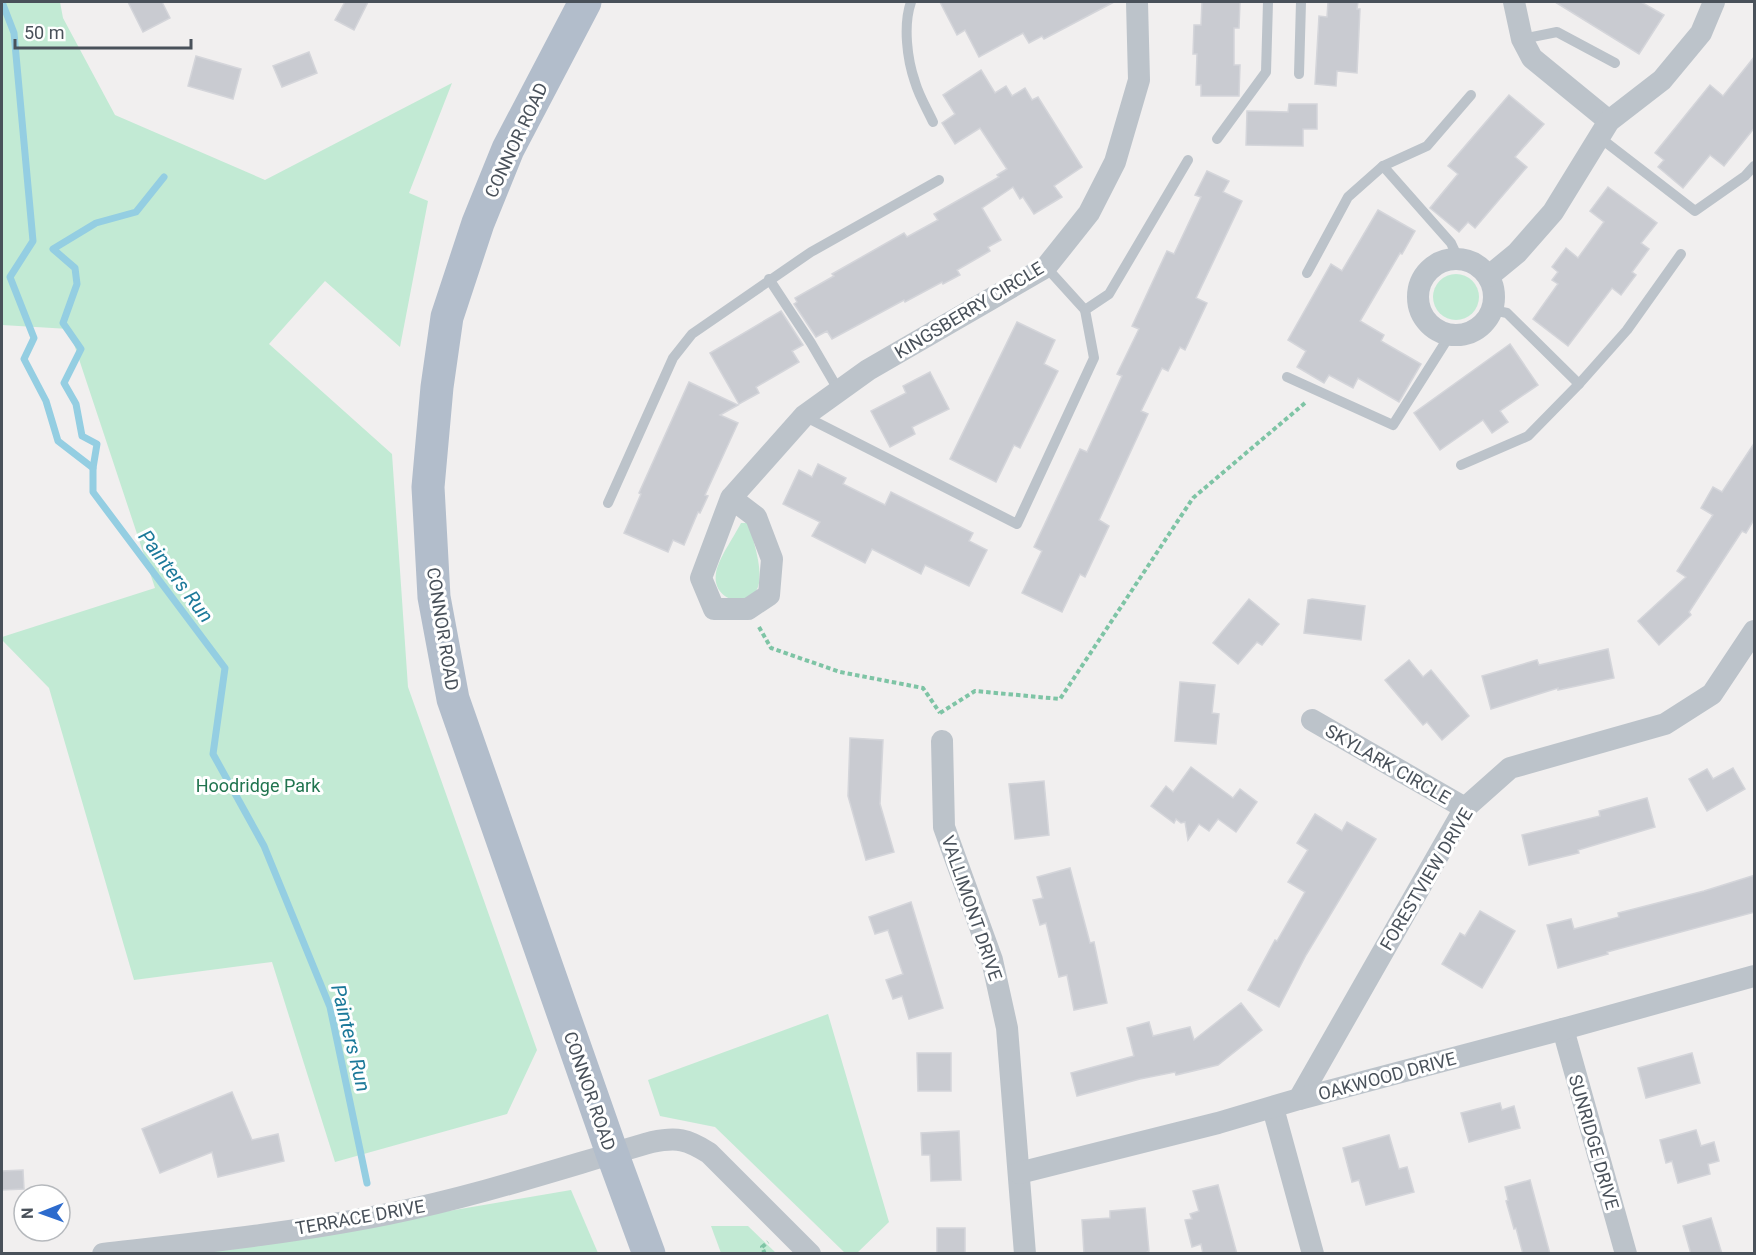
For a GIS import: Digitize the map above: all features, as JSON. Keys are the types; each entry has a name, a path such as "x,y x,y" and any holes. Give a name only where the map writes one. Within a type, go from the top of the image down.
{"main road":[{"name":"CONNOR ROAD","path":"585,2 508,149 478,223 447,317 437,387 428,487 434,597 453,699 649,1254"}],"street":[{"name":"KINGSBERRY CIRCLE","path":"748,609 714,609 701,578 731,498 804,416 868,370 1046,267 1089,213 1115,162 1138,80 1137,2"},
{"path":"1514,2 1522,39 1532,58 1604,129"},
{"path":"1489,276 1517,253 1553,212 1604,129 1662,80 1701,33 1714,2"},
{"path":"1458,258 1481,267 1489,276 1495,299 1493,310 1476,330 1464,335 1450,335 1438,331 1428,323 1421,312 1418,300 1419,287 1429,271 1445,260 1458,258"},
{"path":"731,498 756,517 771,559 769,595 748,609"},
{"name":"FORESTVIEW DRIVE","path":"1299,1099 1465,808 1510,768 1665,724 1712,694 1755,631"},
{"name":"SKYLARK CIRCLE","path":"1312,720 1465,808"},
{"name":"VALLIMONT DRIVE","path":"942,741 944,827 992,960 1007,1028 1025,1254"},
{"name":"OAKWOOD DRIVE","path":"1019,1173 1206,1126 1755,976"},
{"name":"SUNRIDGE DRIVE","path":"1563,1029 1626,1254"},
{"path":"1273,1107 1313,1254"},
{"path":"612,1153 670,1139 691,1141 709,1152 810,1254"},
{"name":"TERRACE DRIVE","path":"103,1254 211,1242 388,1214 514,1183 612,1153"}],"lane":[{"path":"911,2 907,13 909,54 915,83 933,122"},
{"path":"1217,139 1266,72 1268,2"},
{"path":"1299,74 1301,2"},
{"path":"1522,39 1557,32 1615,63"},
{"path":"1307,273 1348,197 1383,166 1427,146 1471,95"},
{"path":"1604,129 1695,211 1745,176 1755,166"},
{"path":"1084,310 1109,294 1188,159"},
{"path":"1383,166 1451,243 1458,258"},
{"path":"608,503 673,358 692,334 811,252 939,180"},
{"path":"1461,465 1528,436 1627,330 1681,254"},
{"path":"804,416 1017,525 1094,358 1084,310 1046,267"},
{"path":"769,279 839,391"},
{"path":"1493,310 1507,313 1579,384"},
{"path":"1287,377 1393,425 1450,335"}],"path":[{"path":"940,713 975,691 1060,699 1193,498 1320,391"},
{"path":"748,609 771,648 840,672 922,688 940,713 942,741"}],"green space":[{"name":"Hoodridge Park","path":"2,2 60,2 63,18 115,115 265,180 452,83 409,193 428,201 400,347 325,281 269,344 392,454 408,687 537,1050 507,1114 335,1162 272,962 134,980 49,688 2,640 2,637 155,588 69,329 2,325"},
{"path":"1456,274 1472,281 1479,297 1472,313 1456,320 1440,313 1433,297 1440,281"},
{"path":"741,523 749,523 760,576 756,592 742,600 734,600 726,597 720,591 716,583 716,573"},
{"path":"828,1014 889,1222 857,1253 845,1253 715,1127 660,1116 648,1080"},
{"path":"571,1190 598,1253 197,1254"},
{"path":"711,1226 748,1226 776,1253 721,1253"}],"building":[{"path":"128,2 162,2 170,18 143,32"},
{"path":"345,2 368,2 354,30 335,20"},
{"path":"940,2 1114,2 1044,39 1042,36 1029,43 1023,33 979,57 965,30 957,35"},
{"path":"1202,2 1240,2 1239,28 1234,28 1234,65 1240,65 1239,96 1201,96 1201,85 1196,85 1197,54 1193,54 1194,25 1201,25"},
{"path":"1328,2 1358,2 1357,9 1360,9 1357,73 1337,71 1336,86 1315,84 1319,16 1327,17"},
{"path":"1555,2 1641,2 1664,15 1639,54"},
{"path":"309,52 317,73 282,87 273,66"},
{"path":"196,56 241,69 233,99 188,86"},
{"path":"1755,56 1755,127 1724,166 1710,155 1683,188 1658,167 1664,160 1655,153 1710,85 1723,96"},
{"path":"981,70 995,93 1006,86 1012,96 1025,88 1032,100 1038,97 1082,167 1054,186 1062,197 1034,214 1023,197 1020,199 1013,187 982,208 1001,240 988,247 990,251 957,270 960,275 905,302 904,300 832,339 827,331 816,337 794,304 797,302 795,298 904,233 907,237 938,220 934,214 999,177 997,175 1007,169 980,128 955,144 942,123 955,114 943,95"},
{"path":"1509,95 1544,124 1515,157 1527,167 1475,228 1468,222 1459,232 1430,208 1458,174 1448,166"},
{"path":"1289,104 1317,104 1317,129 1303,129 1303,146 1246,145 1247,111 1288,112"},
{"path":"1207,171 1229,181 1223,192 1242,201 1196,298 1207,303 1185,350 1180,347 1168,371 1162,368 1141,411 1148,414 1099,520 1109,526 1085,577 1080,574 1062,612 1022,593 1042,551 1034,547 1080,449 1087,452 1122,376 1117,374 1139,329 1132,326 1167,251 1174,254 1201,197 1195,195"},
{"path":"1608,187 1657,223 1641,243 1649,249 1632,272 1636,275 1621,295 1612,288 1568,346 1533,319 1558,284 1552,280 1558,272 1552,267 1566,248 1578,258 1604,222 1590,211"},
{"path":"1378,210 1415,231 1360,321 1384,335 1381,341 1421,364 1399,402 1358,378 1353,388 1329,375 1324,383 1297,367 1306,351 1288,340 1331,264 1342,271"},
{"path":"781,311 803,345 792,351 799,362 756,387 759,393 739,404 710,353"},
{"path":"1017,322 1055,340 1044,364 1058,371 1020,448 1014,445 996,482 950,459"},
{"path":"1510,344 1538,385 1500,411 1508,422 1492,433 1483,420 1440,450 1414,413"},
{"path":"930,372 949,409 912,427 915,434 890,447 871,411 906,393 903,386"},
{"path":"689,382 738,405 720,415 738,423 705,495 708,496 700,513 698,512 684,545 673,540 668,552 624,533 641,494 639,493"},
{"path":"1755,442 1755,518 1746,533 1742,531 1689,612 1691,615 1659,645 1638,621 1686,577 1677,571 1713,515 1701,508 1713,487 1722,492"},
{"path":"818,464 846,478 843,484 885,505 891,492 973,533 969,541 987,550 969,586 925,565 921,574 872,549 865,563 812,536 820,522 783,504 799,470 812,477"},
{"path":"1249,599 1279,624 1262,645 1257,642 1238,664 1213,643"},
{"path":"1308,600 1365,606 1361,640 1304,633"},
{"path":"1608,649 1614,678 1558,690 1558,688 1491,709 1482,676 1537,660 1539,665"},
{"path":"1409,660 1423,677 1431,670 1469,716 1442,740 1427,722 1423,725 1385,680"},
{"path":"1180,682 1215,685 1212,713 1219,714 1216,744 1175,741"},
{"path":"850,738 883,740 880,804 894,852 866,860 848,796"},
{"path":"1191,767 1233,798 1240,789 1257,802 1236,832 1218,819 1209,831 1199,824 1188,840 1185,822 1181,823 1176,819 1174,823 1151,806 1166,786 1173,792"},
{"path":"1733,768 1745,789 1707,811 1689,779 1707,769 1713,779"},
{"path":"1044,781 1049,835 1015,839 1009,784"},
{"path":"1647,798 1655,827 1578,850 1579,853 1529,865 1522,835 1600,816 1599,811"},
{"path":"1315,814 1342,831 1347,822 1376,839 1306,955 1279,1007 1248,990 1305,892 1288,882 1308,850 1297,843"},
{"path":"1070,868 1090,943 1094,942 1107,1003 1074,1010 1067,975 1059,977 1046,923 1040,925 1033,900 1043,898 1037,877"},
{"path":"1755,875 1755,912 1607,952 1608,954 1558,968 1547,925 1571,919 1574,929 1619,917 1618,913"},
{"path":"911,902 943,1008 909,1019 902,996 893,999 886,980 903,974 888,930 875,934 869,917"},
{"path":"1480,911 1515,931 1482,988 1442,964 1460,933 1465,936"},
{"path":"1241,1003 1262,1030 1218,1065 1176,1075 1175,1072 1140,1079 1077,1096 1071,1073 1134,1056 1127,1028 1149,1022 1153,1036 1190,1027 1194,1040"},
{"path":"917,1053 951,1053 951,1091 918,1091"},
{"path":"1692,1053 1700,1083 1646,1098 1638,1068"},
{"path":"232,1092 252,1140 278,1134 284,1161 218,1177 212,1152 160,1173 142,1129"},
{"path":"1500,1103 1502,1110 1514,1106 1520,1128 1469,1142 1461,1113"},
{"path":"1696,1130 1701,1146 1714,1142 1719,1161 1708,1164 1710,1174 1678,1183 1672,1161 1666,1163 1660,1140"},
{"path":"959,1131 961,1180 931,1181 930,1155 922,1155 921,1133"},
{"path":"1389,1135 1399,1169 1407,1167 1414,1192 1366,1205 1359,1180 1352,1182 1343,1148"},
{"path":"23,1170 24,1183 12,1183 12,1190 2,1190 2,1171"},
{"path":"1530,1180 1550,1254 1523,1254 1506,1201 1508,1200 1505,1187"},
{"path":"1218,1185 1237,1254 1203,1254 1201,1244 1192,1247 1185,1220 1192,1219 1190,1214 1199,1211 1193,1191"},
{"path":"1145,1208 1149,1251 1144,1254 1084,1254 1082,1220 1110,1218 1110,1211"},
{"path":"1711,1218 1722,1254 1691,1254 1683,1226"},
{"path":"937,1228 965,1228 965,1254 937,1254"}],"waterway":[{"name":"Painters Run","path":"2,2 14,33 33,241 10,277 34,338 24,359 46,401 58,441 93,468 93,492 225,668 213,754 264,846 330,1007 367,1183"},
{"path":"93,468 97,444 82,436 76,404 64,383 81,349 63,323 77,284 75,268 53,249 96,223 136,212 164,177"}]}
